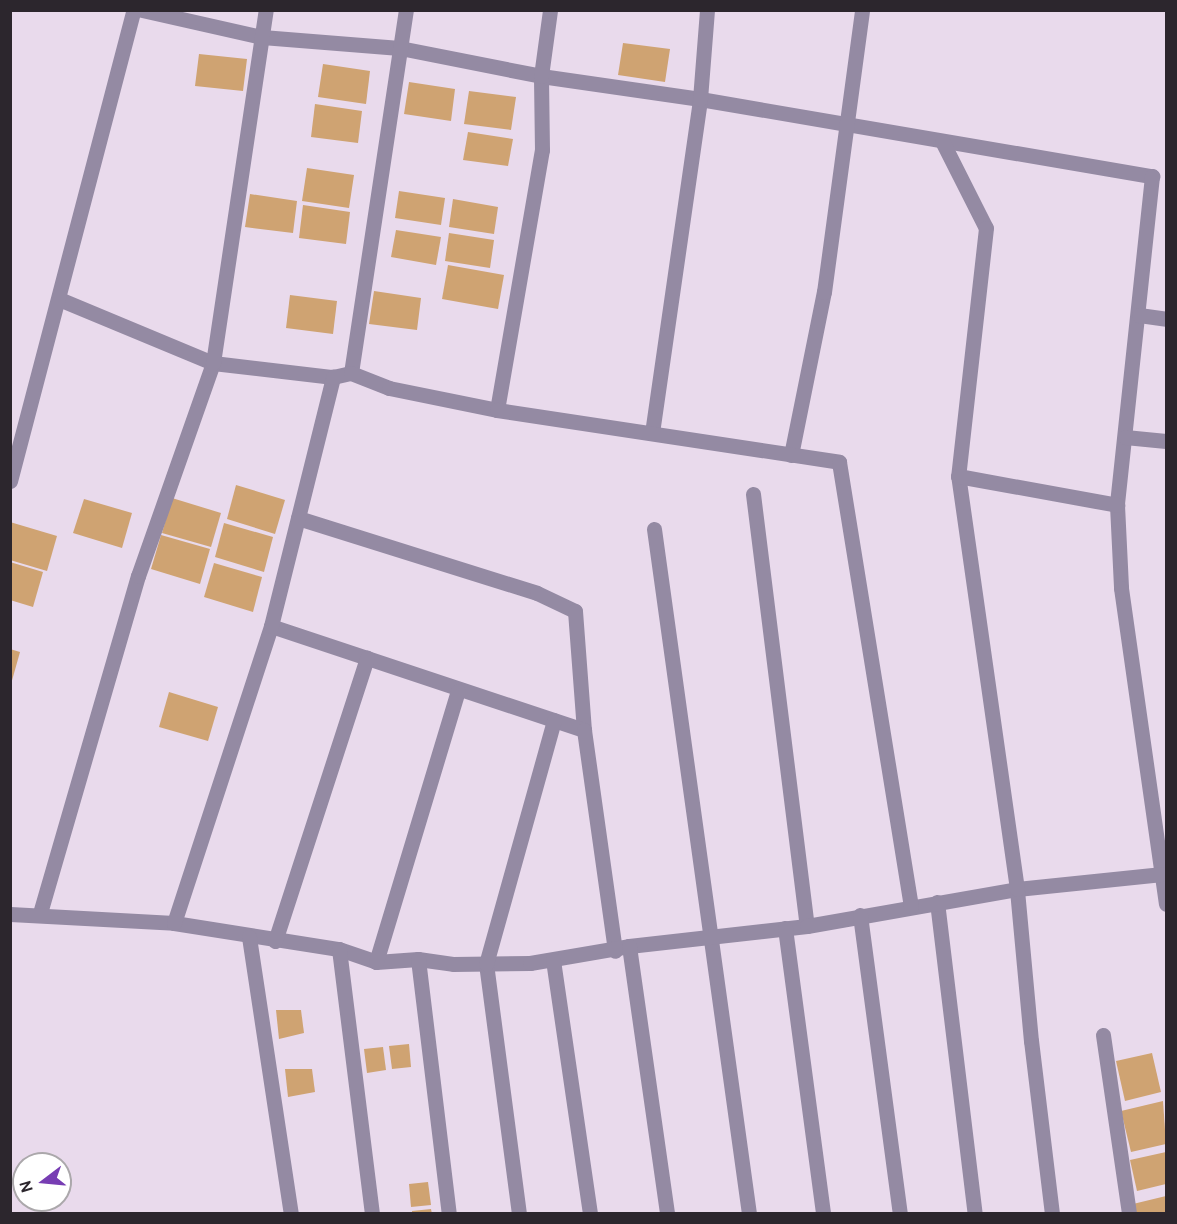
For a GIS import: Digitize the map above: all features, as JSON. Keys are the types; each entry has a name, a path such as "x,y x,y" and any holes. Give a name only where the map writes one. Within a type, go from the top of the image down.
{"street":[{"path":"10,481 134,10"},
{"path":"142,10 262,37 400,48 541,76 700,99 1152,176 1117,505 1121,588 1167,904"},
{"path":"40,913 138,576 213,363 267,10"},
{"path":"351,373 406,10"},
{"path":"497,410 542,150 541,76 550,10"},
{"path":"652,433 700,99 707,10"},
{"path":"792,455 825,292 862,10"},
{"path":"942,141 986,228 958,476 1017,889 1030,1041 1052,1214"},
{"path":"59,299 213,363 333,377 351,373 389,388 497,410 839,462 910,906"},
{"path":"1139,315 1167,319"},
{"path":"174,923 271,626 333,377"},
{"path":"1125,437 1167,441"},
{"path":"958,476 1117,505"},
{"path":"753,494 807,926"},
{"path":"298,518 537,593 574,611 584,730 667,1214"},
{"path":"654,529 749,1214"},
{"path":"271,626 458,691 584,730"},
{"path":"275,941 367,658"},
{"path":"376,962 458,691"},
{"path":"519,1214 486,964 554,720"},
{"path":"10,914 40,913 174,923 249,937 339,949 376,962 418,959 486,964 553,960 807,926 910,906 1017,889 1162,874"},
{"path":"937,902 975,1214"},
{"path":"860,915 900,1214"},
{"path":"785,928 823,1214"},
{"path":"249,937 291,1214"},
{"path":"339,949 372,1214"},
{"path":"418,959 449,1214"},
{"path":"553,960 590,1214"},
{"path":"1103,1035 1129,1214"}],"building":[{"path":"623,43 670,49 665,82 618,75"},
{"path":"199,54 247,59 243,91 195,86"},
{"path":"323,64 370,71 366,104 318,97"},
{"path":"409,82 455,89 451,121 404,114"},
{"path":"469,91 516,97 511,130 464,124"},
{"path":"315,104 362,111 358,143 311,137"},
{"path":"468,132 513,139 508,166 463,160"},
{"path":"307,168 354,175 349,208 302,201"},
{"path":"399,191 445,198 441,225 395,218"},
{"path":"250,194 297,201 293,233 245,227"},
{"path":"453,199 498,207 494,234 449,227"},
{"path":"303,205 350,212 346,244 299,238"},
{"path":"396,230 441,237 436,265 391,257"},
{"path":"449,233 494,240 490,268 445,261"},
{"path":"448,265 504,275 498,309 442,299"},
{"path":"374,291 421,298 417,330 369,324"},
{"path":"290,295 337,301 333,334 286,328"},
{"path":"236,485 285,500 275,534 227,519"},
{"path":"172,498 221,513 211,547 162,533"},
{"path":"84,499 132,513 122,548 73,533"},
{"path":"10,522 57,536 47,571 10,560"},
{"path":"224,523 273,537 264,572 215,557"},
{"path":"161,535 210,549 200,584 151,569"},
{"path":"10,562 43,572 33,607 10,600"},
{"path":"214,563 262,577 253,612 204,597"},
{"path":"10,649 20,652 11,684 10,684"},
{"path":"169,692 218,707 208,741 159,727"},
{"path":"276,1010 301,1010 304,1033 279,1039"},
{"path":"409,1044 411,1067 392,1069 389,1046"},
{"path":"383,1047 386,1070 367,1073 364,1049"},
{"path":"1152,1053 1161,1092 1125,1101 1116,1061"},
{"path":"285,1069 312,1069 315,1092 288,1097"},
{"path":"1163,1101 1166,1144 1131,1152 1121,1111"},
{"path":"1166,1152 1166,1184 1137,1191 1130,1160"},
{"path":"428,1182 431,1205 411,1207 409,1184"},
{"path":"1166,1196 1166,1214 1135,1214 1133,1204"},
{"path":"431,1209 432,1214 412,1214 412,1211"}]}
